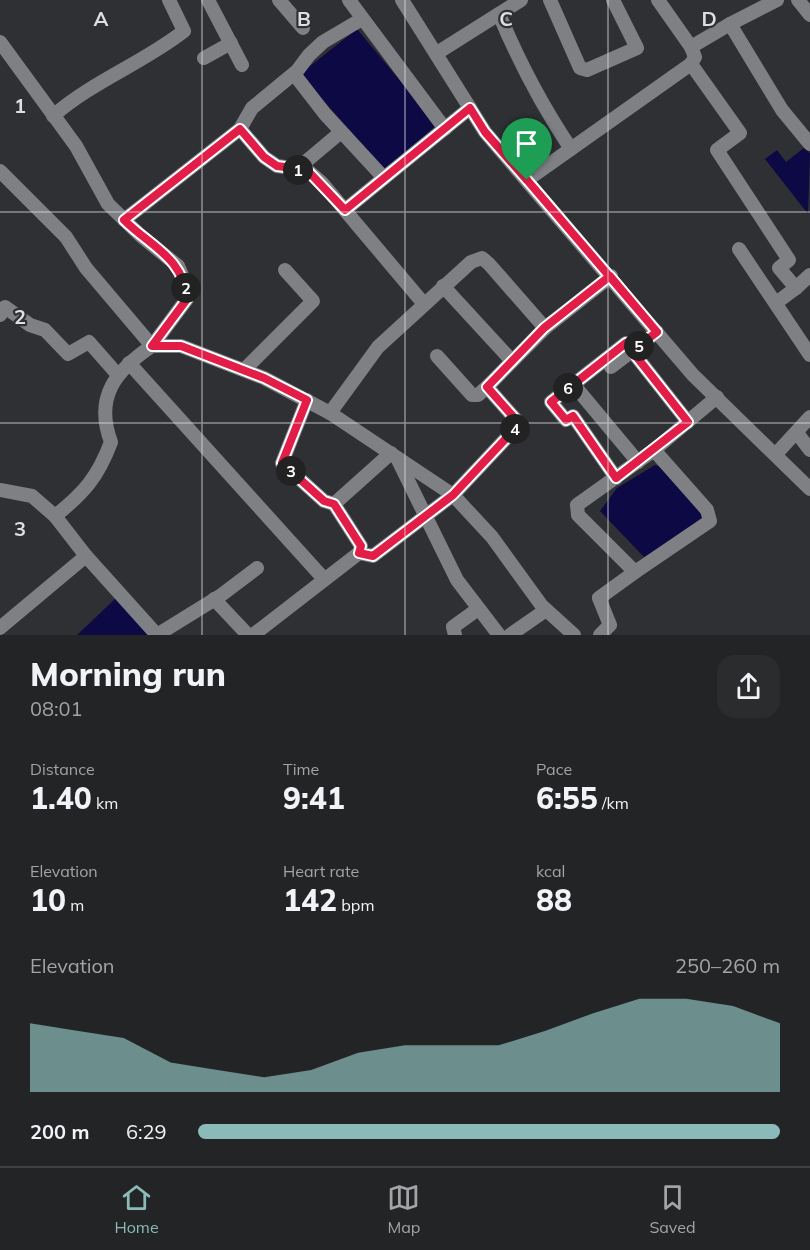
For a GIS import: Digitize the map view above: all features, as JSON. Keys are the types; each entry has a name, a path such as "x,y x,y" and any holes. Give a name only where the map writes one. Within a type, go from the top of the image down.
{"street":[{"path":"53,116 77,95 168,44 184,31 169,0"},
{"path":"279,0 303,27"},
{"path":"349,0 445,129"},
{"path":"402,0 485,132 693,375 810,489"},
{"path":"437,53 521,0"},
{"path":"550,0 580,68 587,70 637,48 613,0"},
{"path":"527,180 691,64 694,57 691,47 658,0"},
{"path":"691,47 777,0"},
{"path":"798,0 810,15"},
{"path":"215,2 242,65"},
{"path":"499,14 517,58 546,112 571,149"},
{"path":"124,220 240,129 252,108 294,74 323,42 362,19"},
{"path":"730,24 782,110 810,144"},
{"path":"0,42 76,146 108,204 177,266 186,285 187,299 152,346 117,374 105,409 105,428 111,442 99,472 86,489 55,516"},
{"path":"204,58 231,43"},
{"path":"691,64 740,133 717,150 789,260 779,268 796,288"},
{"path":"294,74 341,132 384,178"},
{"path":"345,210 470,108"},
{"path":"240,129 264,157 277,166 307,170 345,210 424,304"},
{"path":"297,169 341,132"},
{"path":"0,171 66,237 86,268 152,346 181,346 244,370 307,400 453,495 492,537 546,610 574,635"},
{"path":"739,249 810,355"},
{"path":"330,413 370,356 471,262 482,258 544,328"},
{"path":"244,370 318,306 285,270"},
{"path":"776,303 810,275"},
{"path":"437,356 474,397 487,387 544,328 610,276"},
{"path":"443,286 512,361"},
{"path":"0,315 5,308 30,325 45,330 68,354 89,342 117,374"},
{"path":"611,367 657,332"},
{"path":"616,478 573,416 566,420 551,402 573,384 626,343 688,422"},
{"path":"129,363 324,579"},
{"path":"573,384 638,462"},
{"path":"359,553 373,556 400,533 427,517 453,495 516,427 518,422 487,387"},
{"path":"635,572 575,510 577,505 654,450 717,397"},
{"path":"253,635 359,553 361,546 334,504 324,501 282,463 307,400"},
{"path":"776,454 810,417"},
{"path":"797,433 810,450"},
{"path":"600,635 610,625 599,598 710,521 707,510 654,450"},
{"path":"334,504 394,455"},
{"path":"394,455 457,580 499,635"},
{"path":"0,490 32,496 55,516 86,556 157,635 214,599 257,568"},
{"path":"0,628 86,556"},
{"path":"214,599 248,635"},
{"path":"455,635 453,627 478,609"},
{"path":"510,635 546,610"}],"shaded area":[{"path":"357,29 437,125 385,170 300,74"},
{"path":"805,147 810,154 808,214 765,159 777,150 786,162"},
{"path":"655,465 672,471 708,520 644,557 600,511 617,488"},
{"path":"121,597 146,626 147,635 77,635 115,599"}],"route":[{"path":"527,180 485,132 470,108 345,210 322,183 307,170 277,166 264,157 240,129 124,220 177,266 186,285 187,299 152,346 181,346 264,378 307,400 282,463 324,501 334,504 361,546 359,553 373,556 400,533 427,517 453,495 513,431 518,422 505,404 487,387 544,328 610,276 657,332 632,351 688,422 616,478 573,416 566,420 551,402 626,343 632,351 657,332 599,262 527,180"}]}
